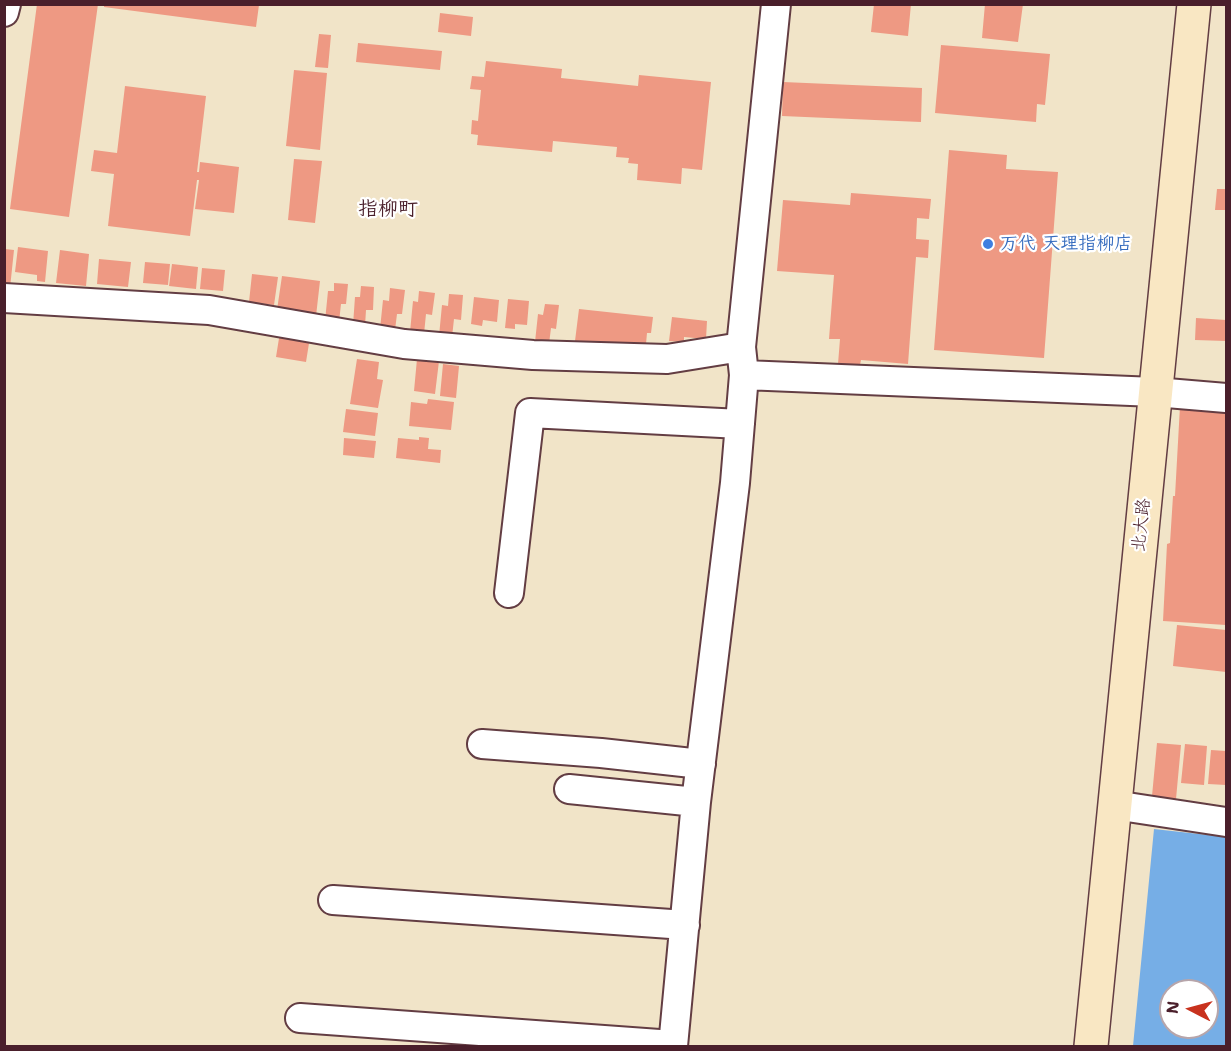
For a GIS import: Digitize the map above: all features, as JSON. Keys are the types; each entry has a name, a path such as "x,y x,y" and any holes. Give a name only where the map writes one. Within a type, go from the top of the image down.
{"street":[{"path":"4,12 6,4"},
{"path":"300,1018 673,1046 696,802 735,483 744,375 741,346 776,4"},
{"name":"北大路","path":"1091,1047 1194,4"},
{"path":"4,298 209,310 404,344 533,355 667,359 741,346"},
{"path":"744,375 1155,392 1227,398"},
{"path":"509,593 530,413 740,424"},
{"path":"482,744 601,753 701,764"},
{"path":"569,789 696,802"},
{"path":"1114,805 1227,822"},
{"path":"333,900 685,925"}],"water":[{"path":"1154,829 1226,837 1226,1046 1133,1046"}],"building":[{"path":"37,4 98,4 69,217 10,209"},
{"path":"874,4 911,4 908,36 871,32"},
{"path":"985,4 1023,4 1018,42 982,38"},
{"path":"104,5 259,5 256,27 104,7"},
{"path":"440,13 473,17 471,36 438,32"},
{"path":"319,34 331,35 328,68 315,67"},
{"path":"358,43 442,51 440,70 356,62"},
{"path":"941,45 1050,54 1045,105 1037,104 1036,122 935,113"},
{"path":"486,61 562,69 561,78 638,86 639,75 711,82 702,170 682,168 681,184 637,180 638,164 628,163 629,158 616,157 617,147 553,141 552,152 477,145 478,135 471,134 472,120 478,121 481,90 470,89 472,76 484,77"},
{"path":"294,70 327,73 320,150 286,146"},
{"path":"783,82 922,88 921,122 782,116"},
{"path":"125,86 206,96 197,172 199,172 200,162 239,167 234,213 195,209 199,180 197,180 190,236 108,226 114,174 91,171 94,150 117,153"},
{"path":"949,150 1007,155 1006,169 1058,172 1044,358 934,350"},
{"path":"294,159 322,161 315,223 288,220"},
{"path":"1217,189 1226,189 1226,210 1215,210"},
{"path":"851,193 931,199 929,219 917,218 916,239 929,240 928,258 916,257 908,364 861,360 860,365 838,364 840,339 829,339 834,275 777,271 783,200 850,205"},
{"path":"18,247 48,251 45,282 37,281 37,275 15,272"},
{"path":"5,249 14,250 10,288 5,287"},
{"path":"60,250 89,254 86,286 56,283"},
{"path":"99,259 131,262 128,287 97,284"},
{"path":"145,262 170,264 168,285 143,283"},
{"path":"172,264 198,267 196,289 169,286"},
{"path":"202,268 225,270 223,291 200,289"},
{"path":"252,274 278,277 274,305 249,302"},
{"path":"282,276 320,281 316,316 277,310"},
{"path":"334,283 348,284 346,304 341,304 339,322 325,321 328,291 334,291"},
{"path":"361,286 374,287 373,310 366,310 365,326 353,325 355,297 360,297"},
{"path":"390,288 405,290 402,314 397,314 395,330 380,329 383,300 389,301"},
{"path":"419,291 435,293 432,315 426,314 424,334 410,332 413,301 418,302"},
{"path":"449,294 463,295 461,320 454,319 452,337 439,336 442,305 448,306"},
{"path":"474,297 499,300 497,322 483,320 482,326 471,324"},
{"path":"508,299 529,301 527,325 515,324 515,329 505,328"},
{"path":"545,304 559,305 556,329 551,328 549,344 535,342 538,314 543,315"},
{"path":"579,309 653,317 651,333 647,333 646,344 627,342 627,347 575,341"},
{"path":"672,317 707,321 706,339 684,337 684,342 669,341"},
{"path":"1196,318 1226,320 1226,341 1195,340"},
{"path":"280,332 310,337 306,362 276,357"},
{"path":"357,359 379,362 377,379 383,380 378,408 350,404"},
{"path":"417,359 439,361 435,394 414,391"},
{"path":"443,364 459,366 456,398 440,396"},
{"path":"428,399 454,402 451,430 409,426 411,402 427,404"},
{"path":"1180,406 1226,409 1226,625 1163,621 1167,544 1170,543 1173,496 1175,496"},
{"path":"346,409 378,413 375,436 343,432"},
{"path":"419,437 429,438 428,449 441,450 440,463 396,458 398,438 419,440"},
{"path":"344,438 376,441 374,458 343,455"},
{"path":"1177,625 1226,630 1226,672 1173,666"},
{"path":"1157,743 1181,745 1176,799 1152,796"},
{"path":"1185,744 1207,746 1204,785 1181,783"},
{"path":"1211,750 1226,751 1226,785 1208,784"}],"place":[{"name":"万代 天理指柳店","path":"988,244"}],"district":[{"name":"指柳町","path":"388,210"}]}
